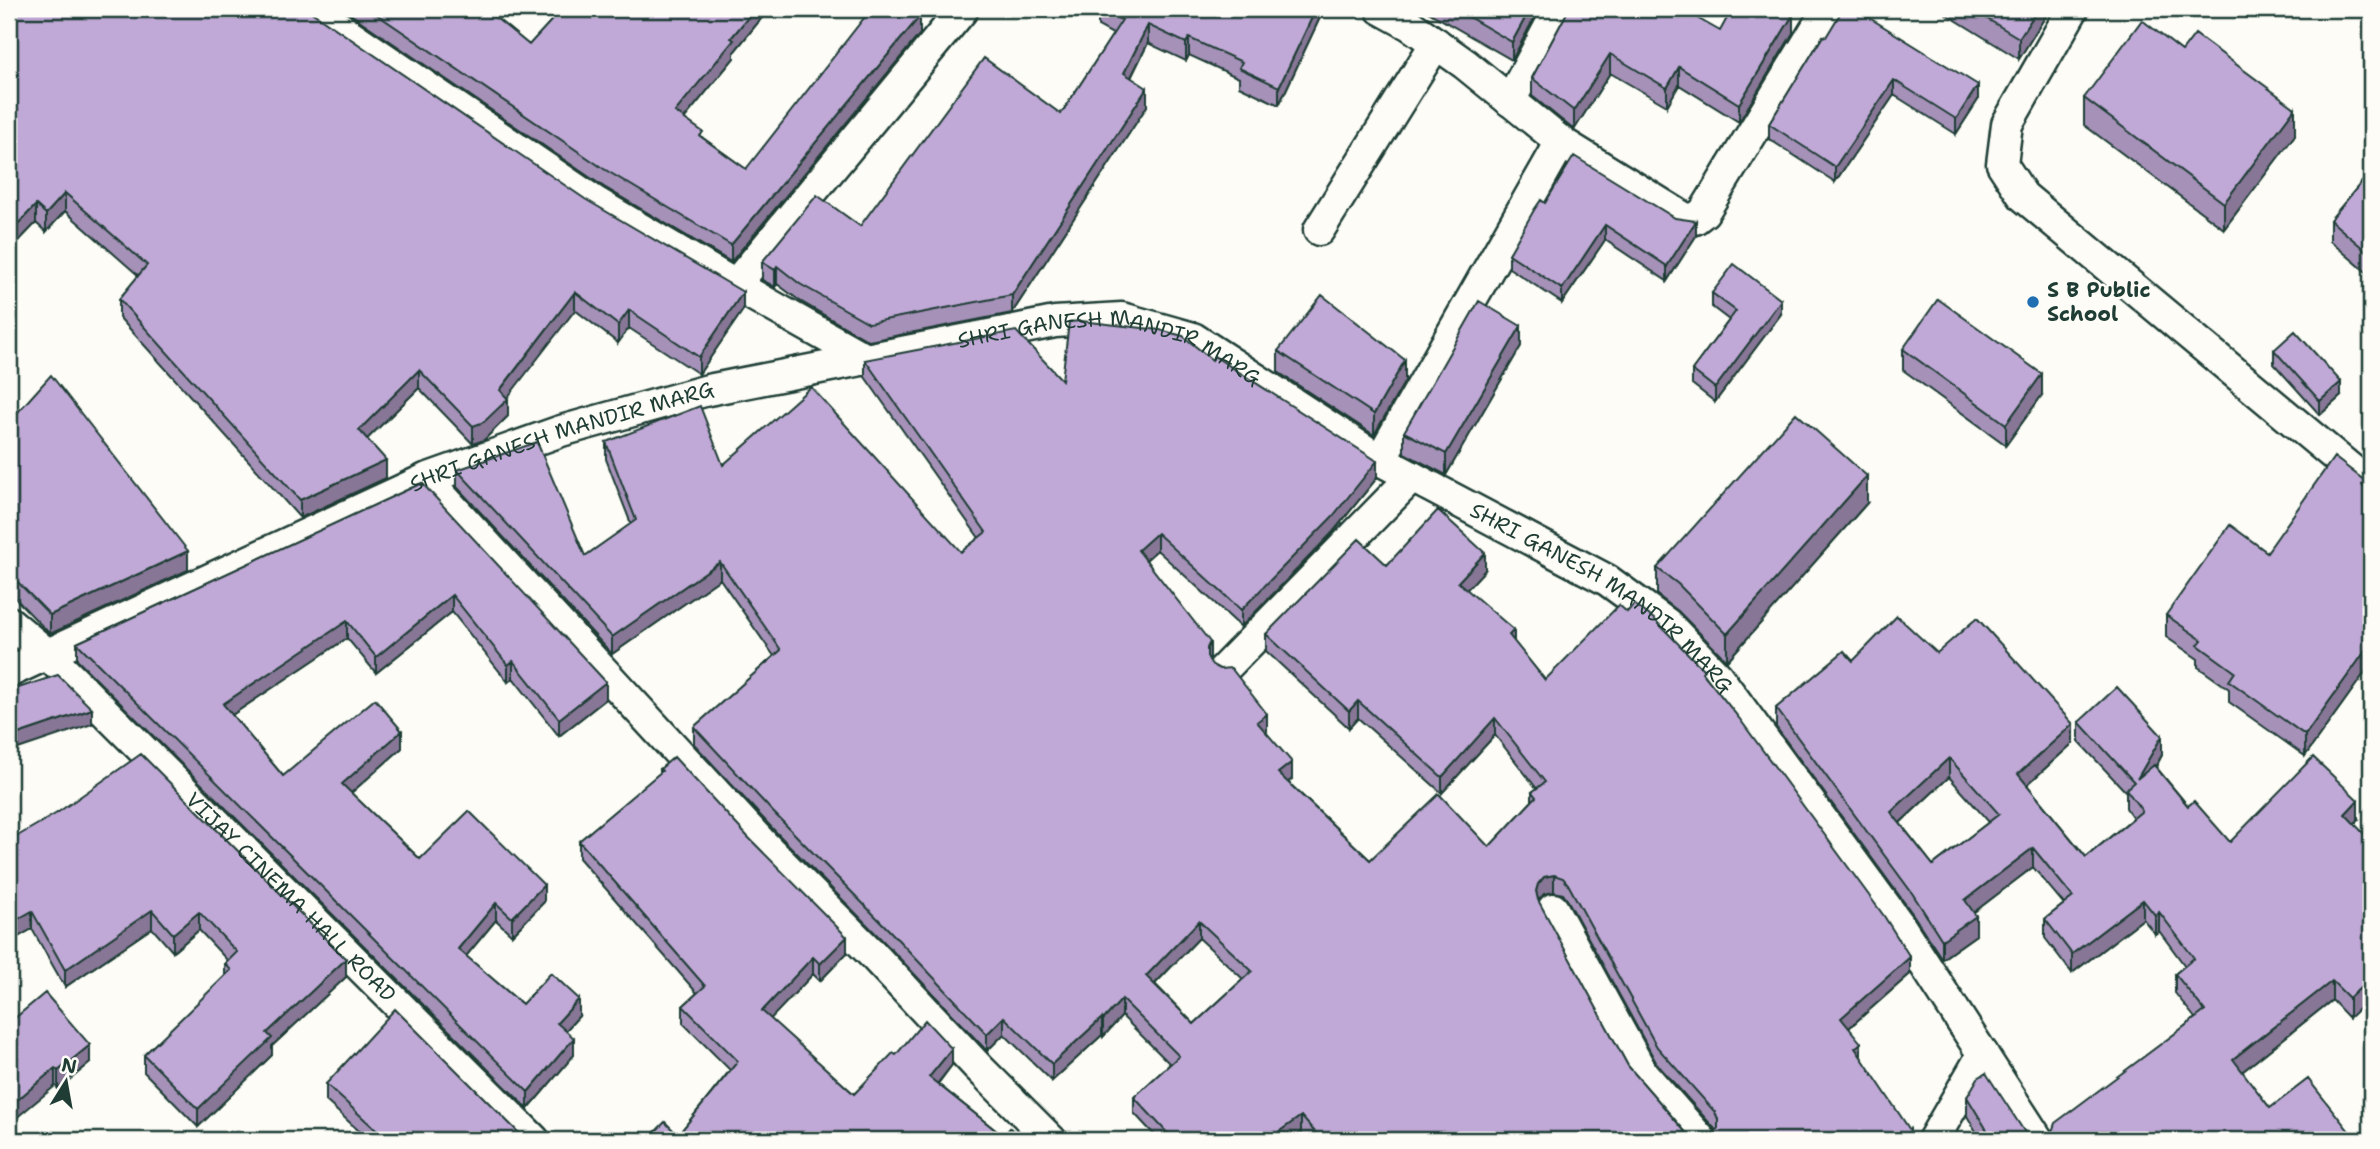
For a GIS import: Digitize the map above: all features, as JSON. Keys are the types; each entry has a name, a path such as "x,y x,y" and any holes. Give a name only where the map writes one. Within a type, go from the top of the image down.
{"street":[{"path":"312,9 595,202 866,359"},
{"path":"735,285 963,9"},
{"path":"1381,9 1410,25 1465,64 1561,142 1684,218 1695,219 1704,212 1828,9"},
{"path":"1510,101 1559,9"},
{"path":"2073,9 2007,124 2002,164 2022,196 2371,486"},
{"path":"1319,230 1436,43"},
{"path":"1380,460 1561,142"},
{"name":"SHRI GANESH MANDIR MARG","path":"9,672 426,480 561,431 708,390 1055,322 1122,318 1193,338 1380,460 1607,580 1666,623 1718,677 1898,923 2038,1140"},
{"path":"1224,669 1412,477"},
{"path":"426,480 760,841 1051,1140"},
{"name":"VIJAY CINEMA HALL ROAD","path":"9,622 46,653 534,1140"},
{"path":"1553,909 1643,1074 1701,1140"},
{"path":"1933,1140 1983,1054"}],"building":[{"path":"9,9 307,9 585,199 743,292 699,357 629,310 618,325 575,292 500,390 508,399 484,422 473,426 419,370 359,430 386,460 300,500 119,299 147,265 65,193 46,214 36,205 9,233"},
{"path":"369,9 485,9 529,45 562,9 755,9 731,38 734,40 675,112 703,132 700,136 746,169 871,9 910,9 920,16 731,245 604,169"},
{"path":"1098,9 1316,9 1279,87 1239,68 1242,62 1189,38 1186,43 1148,25 1124,73 1147,88 1012,295 869,323 800,284 777,266 775,270 762,262 817,195 860,226 984,58 1061,114 1122,20"},
{"path":"1455,9 1530,9 1512,42"},
{"path":"1569,9 1681,9 1720,31 1732,9 1781,9 1793,15 1739,104 1679,67 1667,88 1610,54 1574,111 1532,78"},
{"path":"1843,9 1855,9 1978,85 1956,119 1894,80 1835,167 1769,124 1823,36 1826,37"},
{"path":"1971,9 2038,9 2019,38"},
{"path":"2142,20 2182,51 2195,34 2295,108 2224,203 2084,98"},
{"path":"1574,156 1675,218 1696,221 1667,266 1605,225 1562,289 1509,254 1534,210 1541,200 1545,203"},
{"path":"2371,171 2371,255 2330,220"},
{"path":"1734,264 1781,300 1715,388 1692,370 1736,311 1712,293"},
{"path":"1322,295 1405,360 1374,414 1278,351"},
{"path":"1938,299 2042,374 2006,424 1903,349"},
{"path":"1479,301 1521,326 1446,454 1404,432"},
{"path":"1069,322 1160,330 1183,336 1212,360 1214,356 1377,461 1333,516 1241,610 1157,533 1138,550 1210,642 1207,656 1211,664 1220,669 1231,668 1267,714 1257,722 1292,762 1278,773 1370,860 1439,794 1489,847 1536,797 1532,792 1545,782 1495,718 1442,777 1358,701 1349,711 1266,634 1359,539 1387,565 1438,510 1485,553 1458,582 1514,630 1509,635 1545,680 1619,605 1627,612 1634,604 1654,619 1704,670 1702,672 1739,718 1884,916 1910,957 1841,1018 1861,1043 1855,1048 1910,1130 1904,1140 1705,1140 1712,1137 1718,1128 1715,1112 1657,1047 1568,884 1563,878 1554,875 1544,877 1538,884 1538,900 1628,1066 1688,1135 1696,1140 1322,1140 1301,1116 1267,1140 1170,1140 1172,1138 1134,1097 1179,1056 1122,999 1103,1020 1102,1018 1052,1064 1004,1017 987,1034 694,727 781,650 720,562 612,637 457,470 537,442 585,556 636,520 606,442 700,406 723,465 811,387 961,552 986,532 865,360 1016,331 1062,380","holes":["1199,921 1252,971 1194,1024 1146,976"]},
{"path":"2295,331 2341,382 2320,401 2274,350"},
{"path":"51,375 188,551 50,615 9,573 9,422"},
{"path":"1796,413 1867,476 1727,634 1678,584 1657,568"},
{"path":"2334,457 2365,481 2362,485 2371,492 2371,643 2305,735 2229,681 2235,672 2198,645 2202,640 2166,615 2230,525 2267,552"},
{"path":"422,483 606,682 559,719 513,661 508,665 452,595 376,657 347,621 223,704 283,776 375,699 402,731 342,784 420,859 469,811 544,885 512,918 496,903 458,949 522,1004 551,973 579,999 557,1023 574,1038 528,1092 77,643"},
{"path":"1897,616 1937,653 1977,618 2073,724 2018,774 2086,857 2142,811 2126,789 2134,782 2079,722 2117,687 2162,736 2137,779 2154,765 2188,806 2194,801 2230,842 2313,757 2358,800 2345,814 2371,841 2371,978 2349,998 2332,981 2233,1059 2270,1108 2308,1079 2356,1140 2032,1140 2047,1136 2055,1123 2205,1011 2175,974 2194,958 2159,912 2155,915 2143,900 2072,954 2045,919 2073,897 2033,848 1965,900 1976,916 1942,940 1912,893 1776,708 1844,651 1853,661","holes":["1949,758 1999,814 1933,865 1891,812"]},
{"path":"58,675 92,709 9,737 9,691"},
{"path":"141,754 346,959 267,1033 272,1038 198,1109 144,1055 231,970 225,964 237,952 199,912 173,934 152,910 65,970 32,911 9,924 9,841 57,813"},
{"path":"674,757 847,937 820,964 813,957 762,1011 854,1094 893,1053 896,1055 925,1020 952,1049 929,1077 1003,1136 1010,1128 1024,1140 647,1140 665,1122 678,1135 738,1061 683,1006 705,986 579,841 662,771 660,769"},
{"path":"45,993 90,1045 58,1071 55,1068 9,1107 9,1023"},
{"path":"395,1009 522,1136 534,1140 387,1140 326,1084"},
{"path":"1986,1073 2032,1140 1993,1140 1967,1097 1978,1078"}],"place":[{"name":"S B Public School","path":"2033,302"}]}
